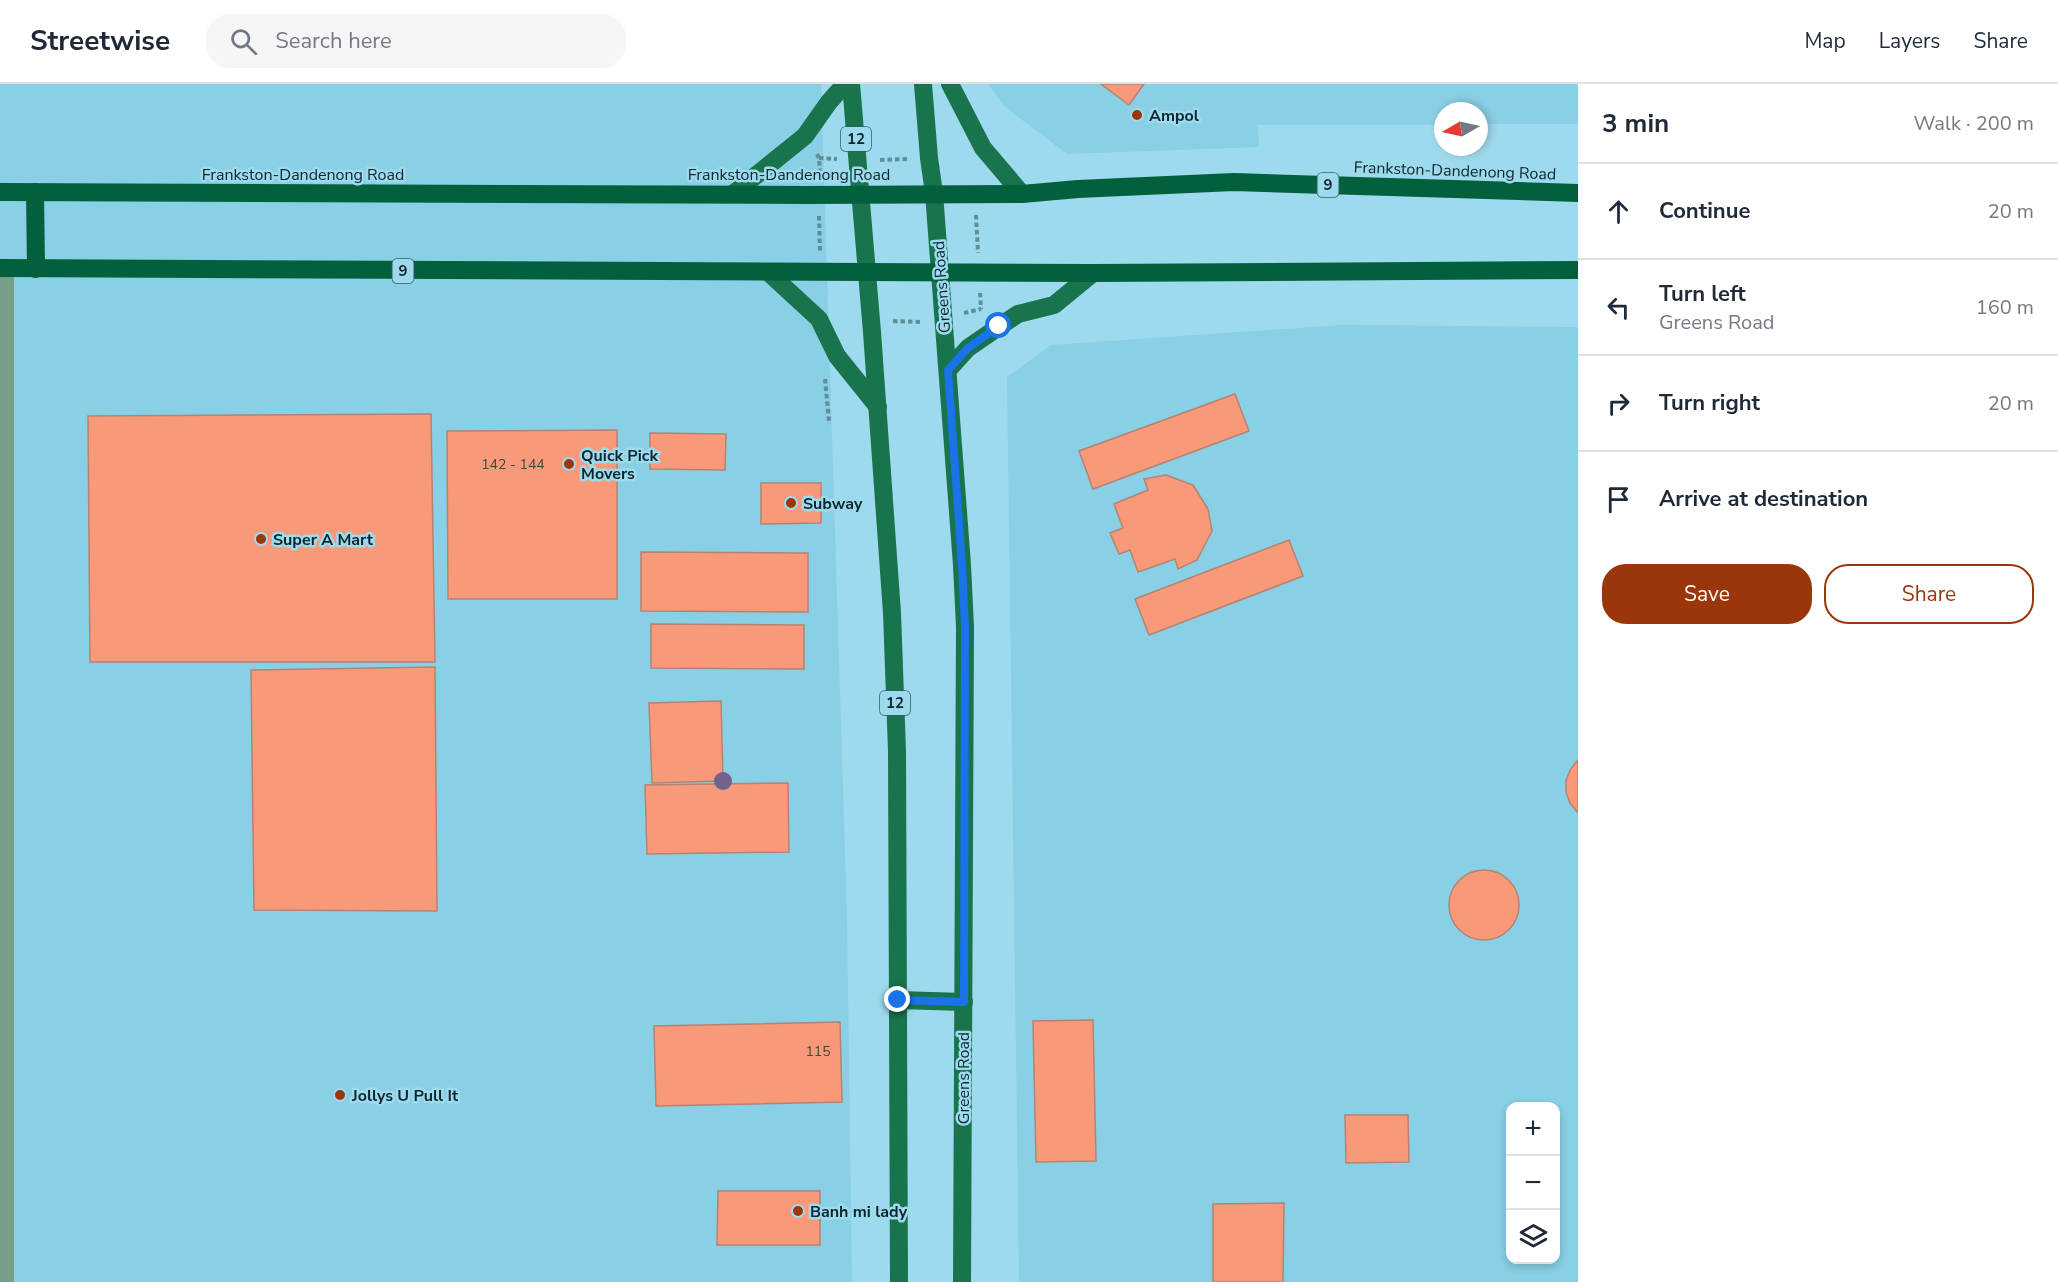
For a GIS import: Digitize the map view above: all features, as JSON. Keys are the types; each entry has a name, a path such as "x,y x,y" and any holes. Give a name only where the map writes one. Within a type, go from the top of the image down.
{"highway":[{"name":"Frankston-Dandenong Road","path":"0,192 1022,194 1078,189 1234,182 1578,193"},
{"path":"35,192 36,268"},
{"name":"9","path":"2,268 769,273 1578,270"}],"main road":[{"path":"733,194 805,136 845,84"},
{"name":"12","path":"851,84 892,602 897,751 899,1282"},
{"name":"Greens Road","path":"923,84 948,370 965,627 962,1282"},
{"path":"950,84 983,148 1022,194"},
{"path":"769,273 819,319 837,356 878,407"},
{"path":"948,370 968,348 999,326 1018,314 1054,305 1093,273"},
{"path":"898,1000 964,1002"}],"lane":[{"path":"2,268 5,1282"}],"path":[{"path":"819,158 858,160 929,158"}],"shaded area":[{"path":"0,84 821,84 847,917 852,1282 0,1282"},
{"path":"988,84 1578,84 1578,124 1488,124 1488,102 1434,102 1434,125 1258,125 1259,147 1067,154 1004,106"},
{"path":"1341,325 1578,327 1578,1282 1019,1282 1007,377 1051,345"}],"building":[{"path":"1101,84 1144,84 1129,105"},
{"path":"1235,394 1249,431 1093,489 1079,451"},
{"name":"Super A Mart","path":"431,414 435,662 90,662 88,416"},
{"path":"617,430 617,599 448,599 447,431"},
{"path":"650,433 726,434 725,470 650,469"},
{"path":"1166,475 1193,485 1208,509 1212,531 1197,560 1178,569 1175,559 1138,572 1130,550 1119,554 1110,533 1123,528 1114,504 1148,490 1144,479"},
{"name":"Subway","path":"761,483 821,483 821,523 761,524"},
{"path":"1289,540 1303,576 1149,635 1135,599"},
{"path":"641,552 808,553 808,612 641,611"},
{"path":"651,624 804,625 804,669 651,668"},
{"path":"435,667 437,911 254,910 251,670"},
{"path":"721,701 723,781 652,783 649,703"},
{"path":"1578,760 1578,813 1570,803 1566,792 1566,781 1570,770"},
{"path":"788,783 789,852 647,854 645,785"},
{"path":"1484,870 1497,873 1509,880 1516,892 1519,905 1516,918 1509,930 1497,937 1484,940 1471,937 1459,930 1452,918 1449,905 1452,892 1459,880 1471,873"},
{"path":"1093,1020 1096,1161 1036,1162 1033,1021"},
{"path":"840,1022 842,1102 656,1106 654,1026"},
{"path":"1345,1115 1408,1115 1409,1162 1346,1163"},
{"path":"718,1191 820,1191 820,1245 717,1245"},
{"path":"1284,1203 1283,1282 1213,1282 1213,1204"}],"place":[{"name":"Ampol","path":"1137,115"},
{"name":"Quick Pick Movers","path":"569,464"},
{"name":"Subway","path":"791,503"},
{"name":"Super A Mart","path":"261,539"},
{"name":"Jollys U Pull It","path":"340,1095"},
{"name":"Banh mi lady","path":"798,1211"}],"route":[{"path":"898,1000 964,1002 965,627 948,370 968,348 999,326"}]}
